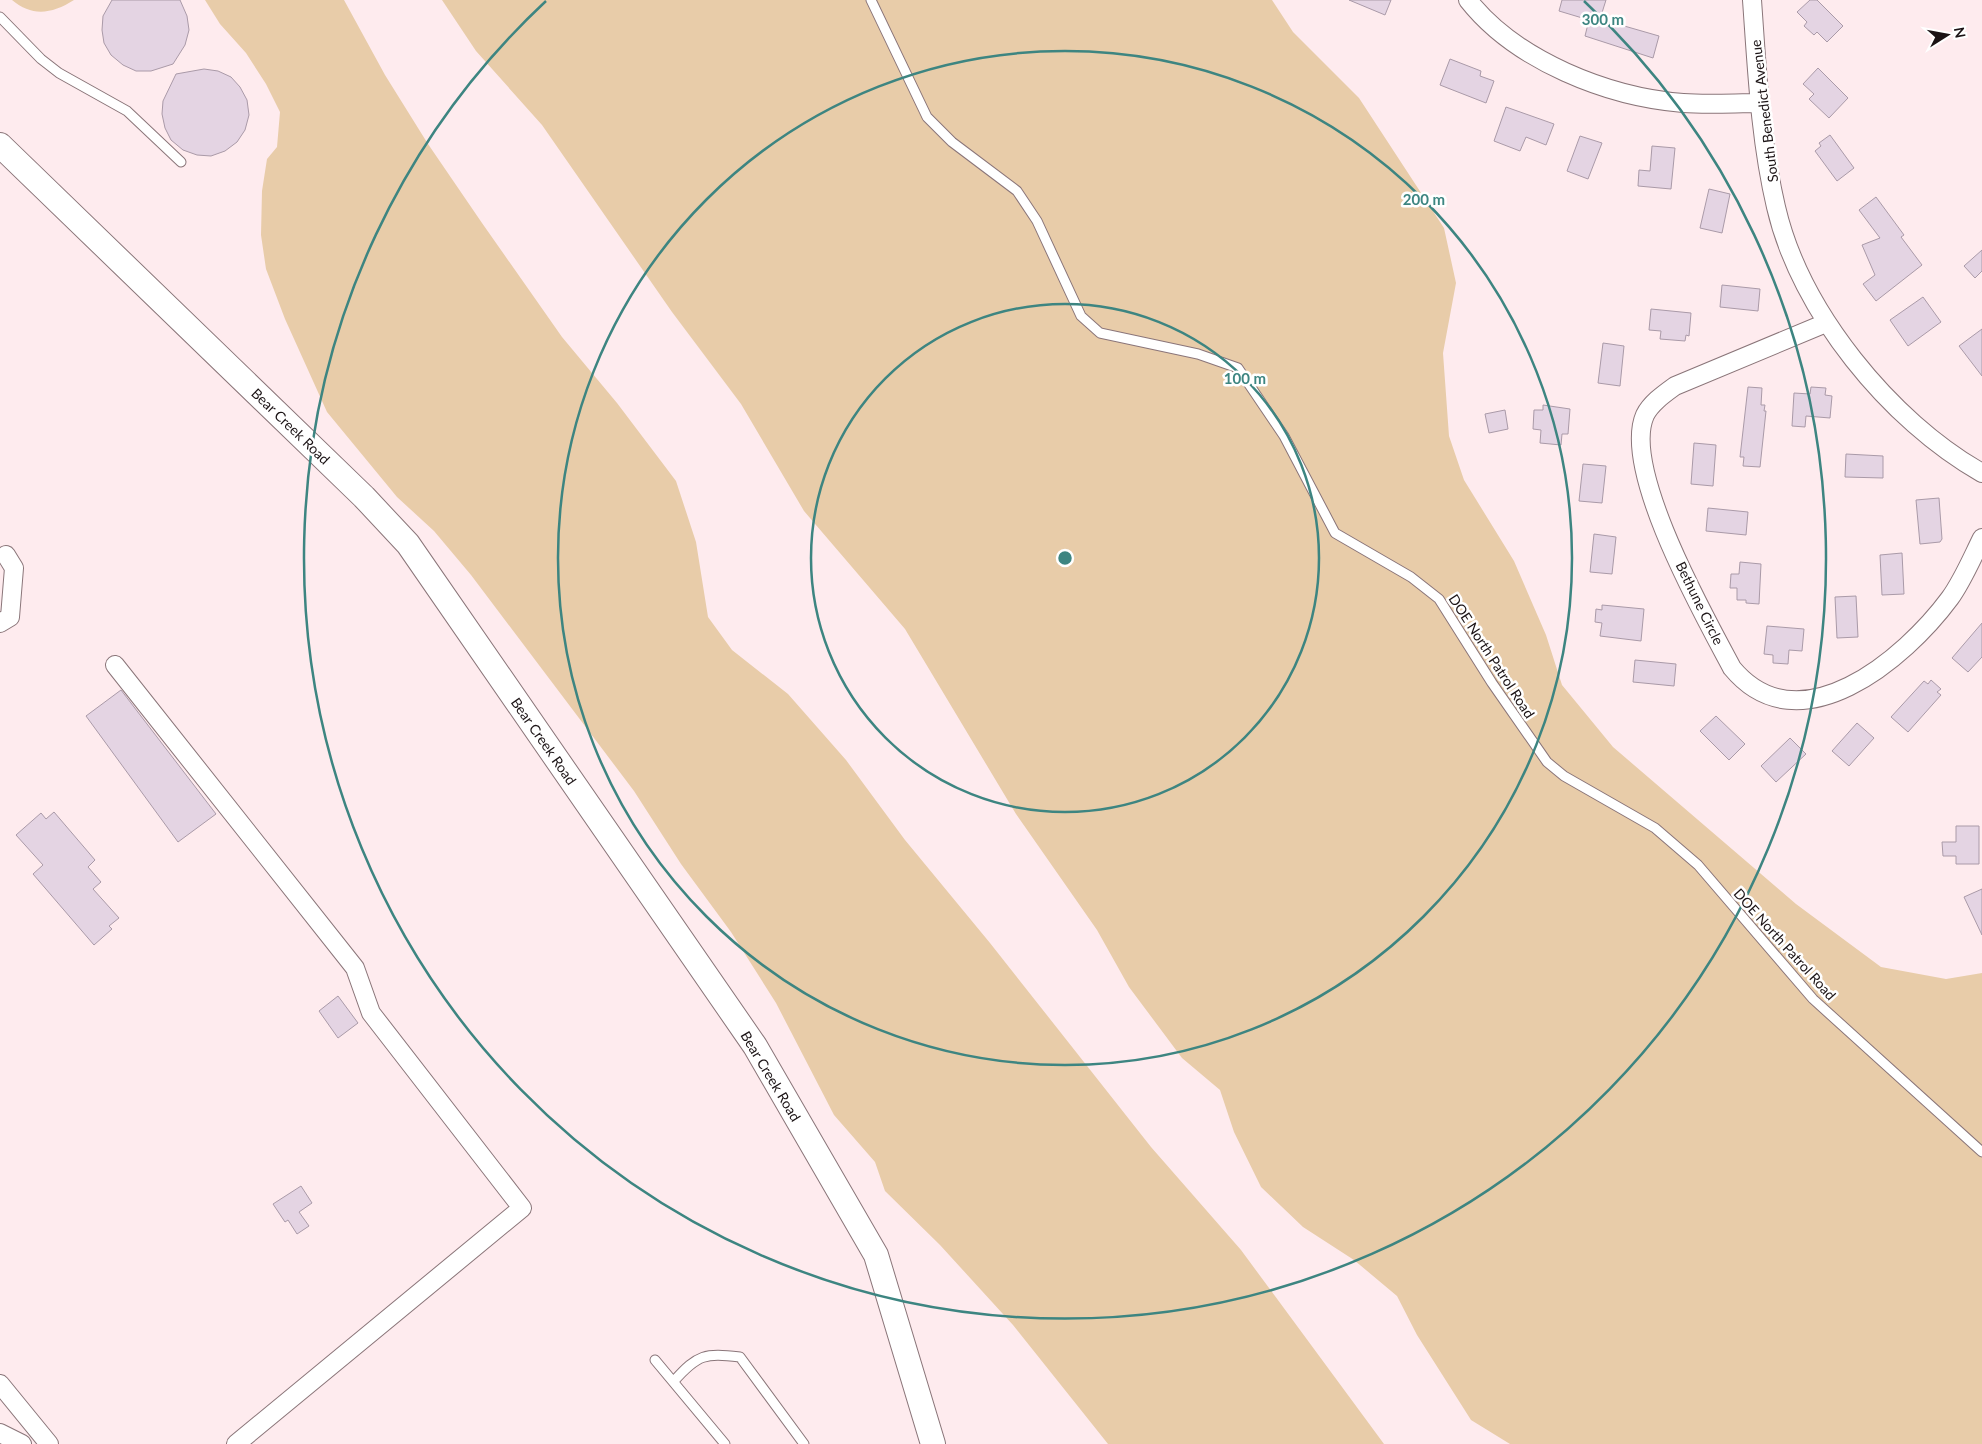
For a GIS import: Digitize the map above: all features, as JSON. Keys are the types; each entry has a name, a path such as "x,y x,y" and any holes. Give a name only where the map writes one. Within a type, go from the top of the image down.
{"street":[{"path":"1468,0 1478,12 1520,46 1564,72 1578,78 1628,93 1674,101 1760,103"},
{"name":"South Benedict Avenue","path":"1752,0 1765,146 1776,209 1795,260 1826,323 1872,383 1953,457 1982,473"},
{"name":"Bear Creek Road","path":"0,145 357,490 408,544 754,1046 876,1255 933,1444"},
{"name":"Bethune Circle","path":"1826,323 1675,386 1657,399 1645,415 1640,444 1643,469 1690,586 1732,668 1741,679 1758,691 1777,699 1806,700 1842,690 1863,678 1918,637 1950,597 1982,538"},
{"path":"0,623 10,617 14,568 6,555"},
{"path":"115,665 355,968 371,1013 522,1208 236,1444"},
{"path":"0,1384 49,1444"},
{"path":"0,1433 22,1444"}],"lane":[{"name":"DOE North Patrol Road","path":"871,0 926,117 952,142 1017,191 1037,221 1081,316 1100,333 1198,354 1238,368 1284,436 1335,533 1411,577 1439,599 1492,684 1547,762 1564,776 1655,828 1698,865 1813,999 1982,1152"},
{"path":"0,17 53,68 128,111 181,162"},
{"path":"674,1381 688,1365 710,1354 740,1357 804,1444"},
{"path":"655,1360 725,1444"}],"shaded area":[{"path":"12,0 74,0 50,11 42,12 27,9"},
{"path":"205,0 344,0 385,75 428,144 482,223 562,337 617,403 676,481 696,542 708,617 732,650 788,694 846,760 905,840 990,943 1151,1147 1241,1250 1384,1444 1108,1444 1013,1325 940,1245 885,1191 875,1162 834,1115 776,1003 731,932 681,864 634,791 471,575 434,531 397,497 327,412 285,319 266,269 261,235 262,191 267,159 277,147 280,112 266,84 246,53 220,24"},
{"path":"442,0 1272,0 1293,32 1359,98 1444,228 1456,283 1443,353 1449,436 1464,480 1514,561 1546,635 1562,685 1613,747 1796,904 1881,967 1946,979 1982,973 1982,1444 1510,1444 1471,1420 1417,1335 1397,1296 1354,1260 1303,1227 1261,1187 1234,1132 1220,1090 1182,1058 1129,987 1097,930 1016,814 905,629 804,511 741,404 672,312 542,125 476,51"}],"building":[{"path":"112,0 180,0 187,16 189,30 185,45 173,64 151,71 136,71 123,65 111,55 104,43 102,30 103,16"},
{"path":"1349,0 1391,0 1385,15"},
{"path":"1562,0 1606,0 1600,19 1659,36 1653,58 1585,36 1589,20 1559,11"},
{"path":"1810,0 1817,0 1843,26 1827,42 1817,32 1814,35 1804,26 1807,22 1797,12"},
{"path":"1450,59 1481,71 1480,76 1494,81 1486,103 1440,85"},
{"path":"1818,68 1848,98 1829,118 1809,99 1814,94 1803,84"},
{"path":"204,69 218,71 231,77 240,87 247,100 249,115 245,130 237,142 225,151 211,156 197,155 183,150 171,140 165,128 162,114 163,101 176,74"},
{"path":"1506,107 1554,124 1546,145 1526,137 1520,151 1494,141"},
{"path":"1830,135 1854,168 1837,181 1815,151 1821,146 1819,143"},
{"path":"1580,136 1602,143 1588,179 1567,171"},
{"path":"1652,146 1675,148 1671,189 1638,186 1639,170 1650,171"},
{"path":"1709,189 1730,194 1722,233 1700,228"},
{"path":"1876,197 1904,235 1901,237 1922,265 1876,301 1863,284 1875,275 1862,245 1880,238 1859,210"},
{"path":"1982,250 1982,271 1975,278 1964,266"},
{"path":"1722,285 1760,289 1758,311 1720,307"},
{"path":"1923,297 1941,322 1908,346 1890,320"},
{"path":"1651,309 1691,313 1689,336 1686,335 1685,341 1660,339 1661,331 1649,330"},
{"path":"1982,329 1982,376 1959,346"},
{"path":"1603,343 1624,346 1620,386 1598,383"},
{"path":"1748,387 1762,388 1761,405 1765,405 1764,411 1766,411 1760,467 1743,466 1744,457 1740,457"},
{"path":"1811,387 1826,388 1825,395 1832,396 1830,418 1806,416 1805,427 1792,426 1794,393 1810,394"},
{"path":"1543,405 1570,409 1568,434 1562,434 1561,445 1540,443 1541,430 1533,429 1534,410 1543,410"},
{"path":"1505,410 1508,429 1489,433 1485,414"},
{"path":"1694,443 1716,445 1713,486 1691,484"},
{"path":"1846,454 1883,456 1883,478 1845,477"},
{"path":"1583,464 1606,466 1602,503 1579,501"},
{"path":"1939,498 1942,539 1940,542 1920,544 1916,500"},
{"path":"1708,508 1748,512 1746,535 1706,531"},
{"path":"1594,534 1616,537 1612,574 1590,572"},
{"path":"1902,553 1904,594 1882,595 1880,555"},
{"path":"1740,562 1761,564 1759,604 1746,603 1746,600 1737,600 1737,588 1730,588 1731,574 1739,574"},
{"path":"1856,596 1858,637 1837,638 1835,597"},
{"path":"1602,605 1644,609 1641,641 1600,636 1602,623 1595,622 1596,609 1602,610"},
{"path":"1982,623 1982,657 1968,672 1952,658"},
{"path":"1767,626 1804,629 1802,651 1789,650 1788,664 1773,663 1773,655 1764,654"},
{"path":"1635,660 1676,664 1674,686 1633,682"},
{"path":"1931,680 1941,689 1937,692 1941,695 1908,732 1891,717 1924,681 1928,684"},
{"path":"121,690 216,814 178,842 86,716"},
{"path":"1716,716 1745,744 1729,760 1700,731"},
{"path":"1857,723 1874,738 1849,766 1832,751"},
{"path":"1790,738 1806,754 1776,782 1761,766"},
{"path":"54,812 95,860 88,867 101,882 93,889 119,918 109,926 112,929 94,945 33,874 43,865 16,835 41,813 46,819"},
{"path":"1956,826 1979,826 1979,864 1956,864 1956,856 1943,856 1942,842 1956,842"},
{"path":"1982,889 1982,935 1964,897"},
{"path":"338,996 358,1023 338,1038 319,1011"},
{"path":"301,1186 312,1203 299,1212 309,1226 297,1234 288,1220 285,1222 273,1204"}]}
